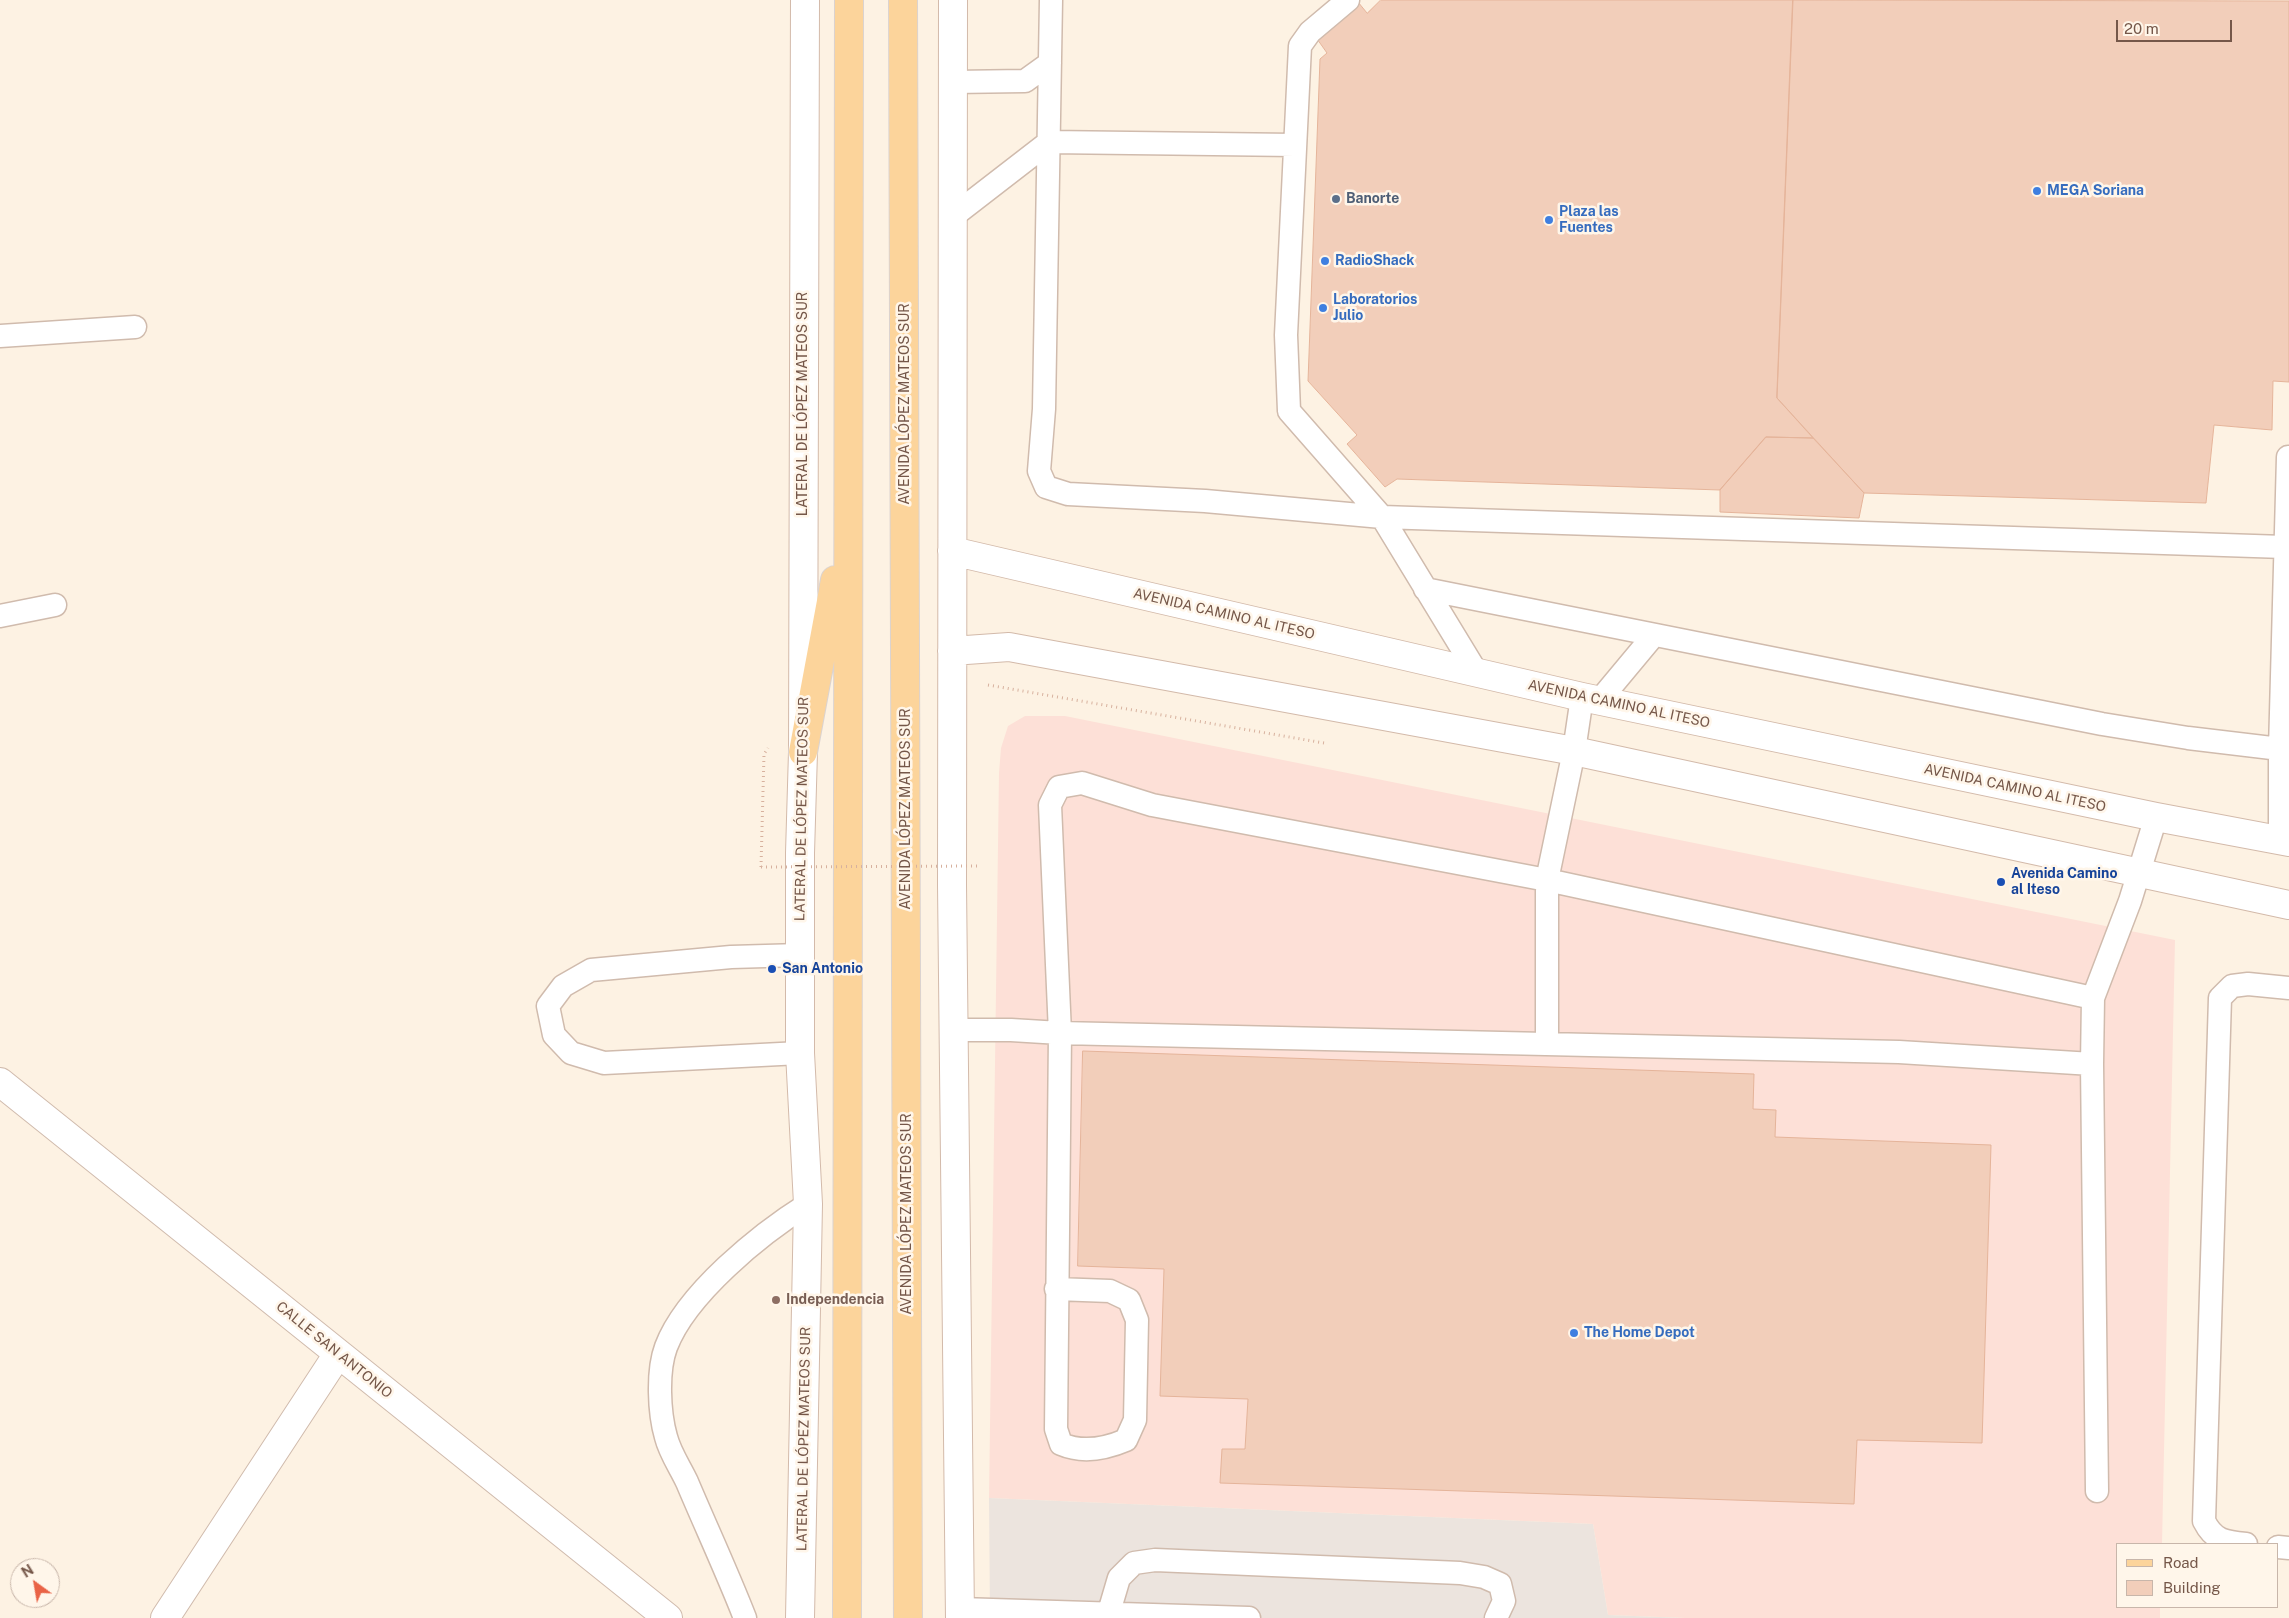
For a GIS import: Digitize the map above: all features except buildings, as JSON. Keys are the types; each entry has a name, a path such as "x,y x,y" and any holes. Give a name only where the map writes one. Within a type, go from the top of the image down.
{"main road":[{"name":"LATERAL DE LÓPEZ MATEOS SUR","path":"799,1616 808,1204 800,1053 800,853 803,752 805,0"},
{"path":"847,1618 849,0"},
{"name":"AVENIDA LÓPEZ MATEOS SUR","path":"904,0 908,1618"},
{"path":"953,0 953,1030 960,1613"},
{"path":"803,752 848,510"},
{"name":"AVENIDA CAMINO AL ITESO","path":"952,551 1590,699 2156,817 2285,841"},
{"path":"952,651 1009,647 1574,751 2289,905"},
{"name":"CALLE SAN ANTONIO","path":"0,1082 668,1618"},
{"path":"165,1618 338,1354"}],"lane":[{"path":"1051,0 1044,409 1039,471 1046,487 1068,494 1205,501 1382,516 2284,547"},
{"path":"1348,0 1310,32 1300,46 1286,335 1289,411 1382,516 1477,673"},
{"path":"953,82 1026,81 1050,63"},
{"path":"952,217 1049,142 1295,145"},
{"path":"0,336 135,327"},
{"path":"2285,841 2280,748 2284,547 2288,457"},
{"path":"1425,588 1654,636 2102,724 2188,738 2280,748"},
{"path":"0,616 55,605"},
{"path":"1547,1044 1547,880 1574,751 1590,699 1654,636"},
{"path":"1056,1289 1110,1291 1129,1300 1137,1320 1134,1420 1126,1440 1106,1448 1071,1448 1061,1444 1056,1429 1056,1289 1060,1033 1050,805 1059,787 1082,783 1152,805 1547,880 2094,998"},
{"path":"2097,1491 2092,1064 2094,998 2139,874 2156,817"},
{"path":"800,954 731,957 591,970 563,986 548,1006 554,1035 571,1053 604,1063 800,1053"},
{"path":"2237,1543 2228,1542 2211,1535 2204,1522 2220,998 2232,986 2248,984 2289,988"},
{"path":"953,1030 1899,1052 2092,1064"},
{"path":"745,1618 690,1488 666,1438 659,1394 666,1348 689,1305 751,1245 776,1224 808,1204"},
{"path":"1109,1612 1119,1578 1134,1563 1155,1560 1460,1573 1500,1584 1504,1601 1496,1618"},
{"path":"960,1613 1109,1612 1249,1618"}],"path":[{"path":"953,679 1332,744"},
{"path":"761,867 979,866"}],"shaded area":[{"path":"1025,716 1065,716 2175,940 2162,1543 2116,1543 2116,1608 2160,1608 2160,1618 1685,1618 1608,1615 1593,1524 989,1498 999,773 1001,748 1008,726"},
{"path":"989,1498 1593,1524 1608,1615 1685,1618 990,1618"}],"place":[{"name":"MEGA Soriana","path":"2037,191"},
{"name":"Banorte","path":"1336,199"},
{"name":"Plaza las Fuentes","path":"1549,220"},
{"name":"RadioShack","path":"1325,261"},
{"name":"Laboratorios Julio","path":"1323,308"},
{"name":"Avenida Camino al Iteso","path":"2001,882"},
{"name":"San Antonio","path":"772,969"},
{"name":"Independencia","path":"776,1300"},
{"name":"The Home Depot","path":"1574,1333"}]}
